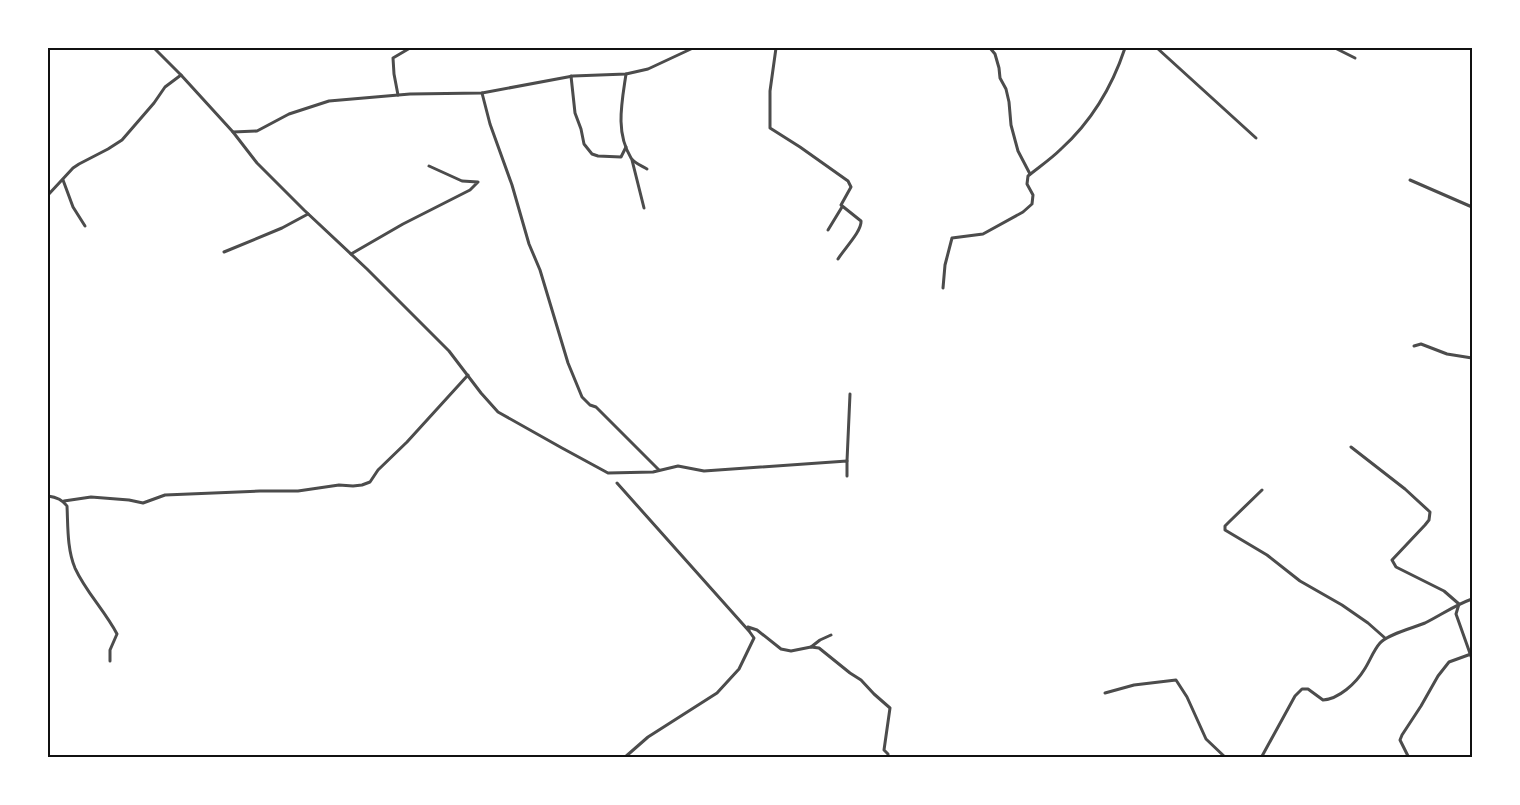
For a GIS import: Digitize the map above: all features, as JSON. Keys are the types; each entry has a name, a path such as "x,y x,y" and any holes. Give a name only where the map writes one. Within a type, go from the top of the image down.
{"street":[{"path":"154,48 233,132 257,163 449,351 498,412 608,473 653,472 678,466 704,471 847,462"},
{"path":"398,95 393,58 410,48"},
{"path":"233,132 257,131 289,114 329,101 398,95 482,93 571,76 626,74 648,69 693,48"},
{"path":"776,48 770,92 770,128 800,147 848,182 851,187 828,230"},
{"path":"990,48 995,54 1000,78 1006,89 1011,125 1018,151 1030,174"},
{"path":"943,288 946,260 952,238 983,234 1023,212 1032,204 1033,195 1027,184 1028,176 1060,150 1092,116 1112,82 1125,48"},
{"path":"1157,48 1256,138"},
{"path":"1335,48 1356,58"},
{"path":"626,74 620,118 626,147 632,159 644,208"},
{"path":"48,195 73,168 122,140 154,103 165,87 181,75"},
{"path":"571,76 575,113 584,144 592,154 598,156 621,156 626,147"},
{"path":"482,93 490,124 512,185 529,244 540,270 568,363 582,398 590,405 596,407 659,470"},
{"path":"632,159 647,169"},
{"path":"351,254 403,224 470,190 478,182 462,181 429,166"},
{"path":"63,180 73,207 85,226"},
{"path":"1410,180 1472,206"},
{"path":"838,259 860,229 862,223 861,220 842,207"},
{"path":"224,252 282,228 308,214"},
{"path":"1414,346 1421,344 1447,354 1472,358"},
{"path":"64,501 90,497 143,503 165,495 298,491 339,485 353,486 370,482 378,470 407,442 468,375"},
{"path":"847,476 850,394"},
{"path":"1351,447 1430,512 1429,520 1392,560 1394,564 1400,569 1444,591 1459,604"},
{"path":"617,483 754,638 738,669 717,693 648,737 624,758"},
{"path":"1262,490 1225,526 1225,530 1267,555 1300,581 1358,616 1385,638"},
{"path":"48,496 54,496 64,501 67,506 70,549 74,567 117,634 110,650 110,661"},
{"path":"1261,758 1295,696 1302,689 1308,688 1323,700 1330,700 1354,683 1364,671 1379,644 1385,638 1426,622 1472,599"},
{"path":"1459,604 1456,614 1472,659"},
{"path":"749,631 748,627 757,630 781,649 791,651 811,647 819,648 861,680 890,708 884,743 884,750 888,754 888,758"},
{"path":"811,647 831,635"},
{"path":"1409,758 1400,740 1402,735 1438,676 1449,662 1471,654"},
{"path":"1105,693 1134,685 1176,680 1187,697 1206,739 1226,758"}]}
